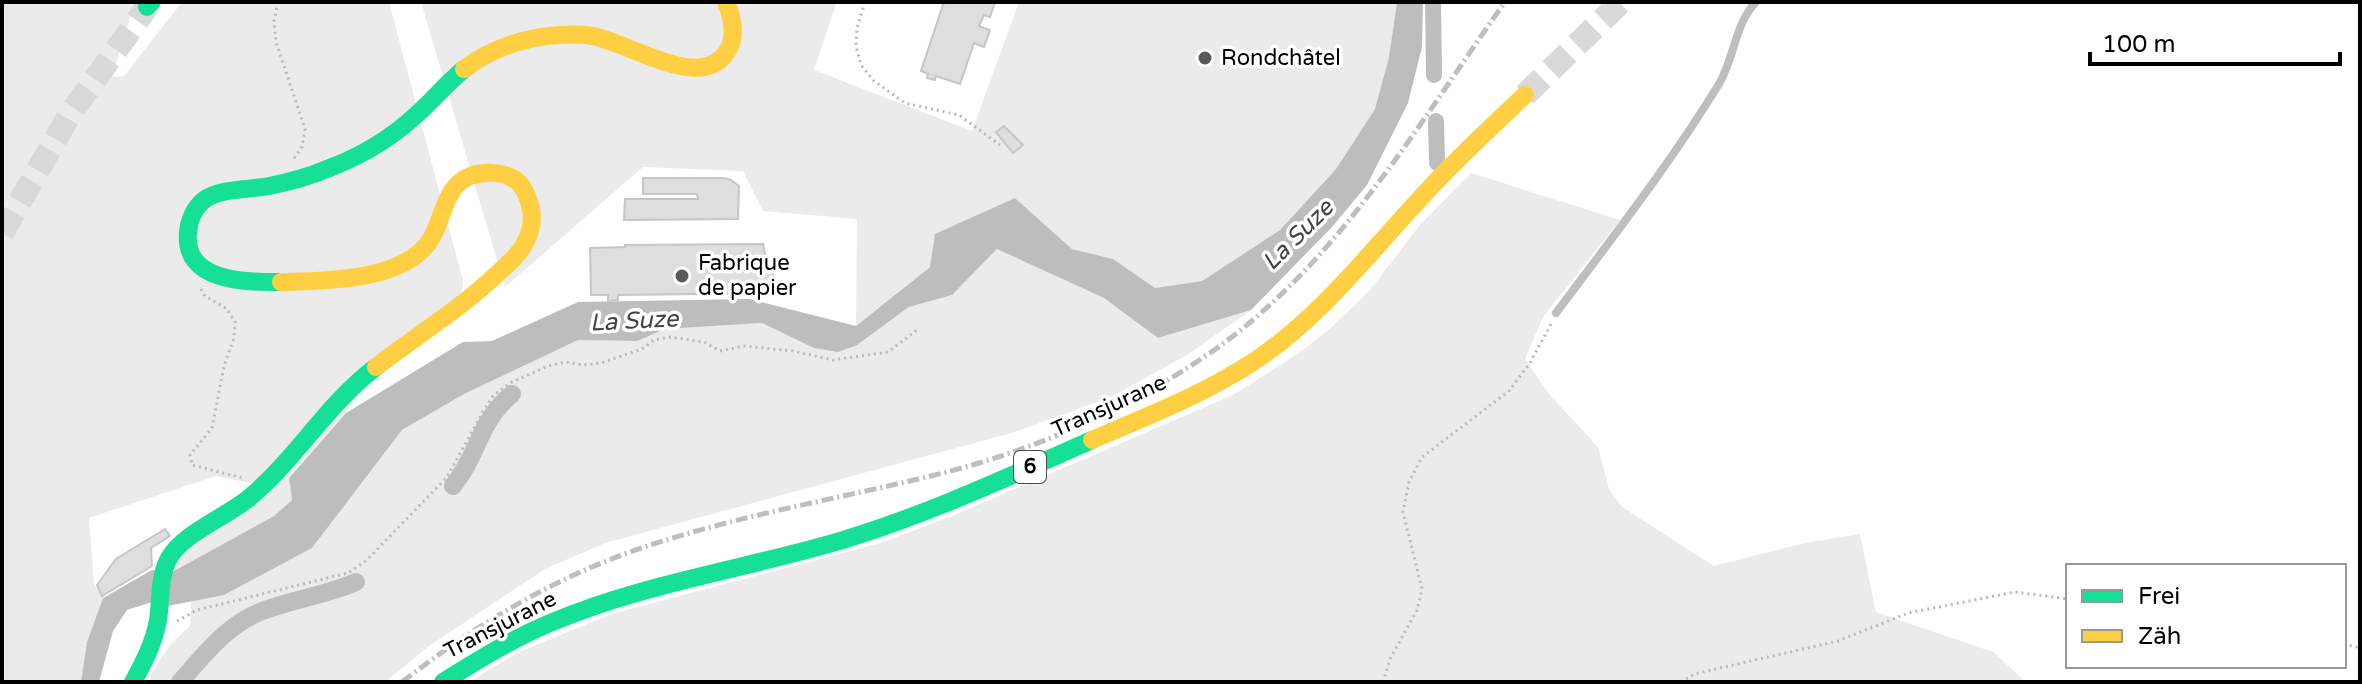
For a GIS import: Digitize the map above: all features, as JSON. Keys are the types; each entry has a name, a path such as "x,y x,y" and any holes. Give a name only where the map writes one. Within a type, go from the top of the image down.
{"street":[{"path":"133,682 156,632 165,567 170,556 238,507 267,481 341,396 482,289 521,249 531,230 532,209 526,191 513,178 499,173 479,174 464,180 450,192 433,238 422,252 406,264 342,278 300,281 224,277 206,271 191,256 187,240 190,220 200,202 217,192 274,185 338,166 412,120 461,69 487,53 522,40 559,35 597,36 629,45 674,66 714,64 728,51 734,36 733,15 726,2"},
{"path":"1433,2 1434,75"},
{"name":"Transjurane","path":"443,682 500,648 583,610 638,590 804,550 900,522 1218,383 1279,343 1312,315 1439,178 1525,95"},
{"path":"1436,121 1437,163"}],"lane":[{"path":"1556,313 1690,130 1730,65 1739,29 1756,2"}],"path":[{"path":"274,185 302,147 305,129 276,42 274,21 278,2"},
{"path":"865,2 857,28 856,46 861,65 874,81 905,103 959,115 1000,145"},
{"path":"199,285 205,296 227,309 235,322 234,338 224,366 212,428 190,455 192,465 227,475 267,481"},
{"path":"1383,682 1390,659 1417,610 1422,589 1403,512 1409,482 1422,457 1509,391 1530,363 1556,313"},
{"path":"156,632 197,610 348,573 380,548 447,477 485,408 502,388 548,366 565,362 583,365 601,363 642,349 654,340 670,337 704,342 720,351 744,346 793,351 833,360 888,352 917,330"},
{"path":"1681,682 1694,674 1838,641 1908,613 2015,592 2066,599"}],"shaded area":[{"path":"2,2 135,2 112,77 124,76 182,2 389,2 463,281 459,310 363,384 346,413 289,477 292,500 274,516 172,572 188,550 255,484 216,476 89,518 94,584 103,598 87,642 81,682 2,682"},
{"path":"421,2 837,2 814,70 972,131 1019,2 1397,2 1389,57 1375,109 1336,169 1280,230 1202,281 1155,288 1113,259 1072,249 1015,198 856,326 857,219 763,211 743,171 643,167 505,287"},
{"path":"1471,173 1620,220 1543,317 1525,359 1549,394 1598,447 1609,489 1622,507 1714,566 1805,543 1860,534 1876,612 1993,652 2026,682 469,682 517,653 611,614 881,543 952,516 1233,395 1299,353 1331,328 1370,290 1420,225"},
{"path":"997,249 1104,298 1158,338 1251,310 1187,355 1113,396 1015,432 605,543 545,569 429,646 385,682 151,682 150,675 170,645 190,626 191,601 224,595 312,548 402,430 464,394 578,340 637,341 665,329 762,323 814,348 857,345 909,307 952,295"}],"water":[{"name":"La Suze","path":"1397,2 1423,2 1422,47 1408,103 1367,185 1332,227 1251,310 1158,338 1104,298 997,249 952,295 909,307 857,345 838,352 814,348 762,323 665,329 637,341 578,340 464,394 402,430 312,548 224,595 168,606 152,602 127,610 113,631 99,682 81,682 87,642 103,598 152,570 172,572 274,516 292,500 289,478 346,413 463,342 492,341 578,302 749,299 856,326 930,267 935,234 1015,198 1072,249 1113,259 1155,288 1202,281 1280,230 1336,169 1375,109 1389,57"}],"building":[{"path":"944,2 995,2 990,17 984,15 979,26 990,30 984,47 974,43 960,84 936,76 935,80 927,78 928,74 921,71"},
{"path":"1004,126 1023,145 1013,153 996,132"},
{"path":"643,178 731,180 739,186 738,219 624,220 625,199 698,199 697,194 643,194"},
{"name":"Fabrique de papier","path":"763,244 766,259 773,258 774,293 618,295 618,300 608,301 608,295 591,295 590,248"},
{"path":"165,529 170,536 151,548 152,566 102,596 97,585 116,559"}],"waterway":[{"path":"453,486 492,416 512,394"},
{"path":"180,682 218,640 252,616 356,582"}],"tunnel":[{"path":"1525,95 1621,2"},
{"path":"2,233 70,114 147,7"}],"railway":[{"path":"402,682 455,643 511,608 599,564 707,528 943,473 1013,452 1080,426 1176,375 1253,320 1335,238 1406,145 1505,2"}],"traffic: fast":[{"path":"147,7 152,2"},
{"path":"281,282 235,280 206,270 196,261 189,249 188,232 200,203 218,193 306,177 362,153 405,124 464,69"},
{"path":"133,682 154,637 163,574 174,551 193,534 249,498 282,466 341,398 376,367"},
{"path":"443,682 522,636 586,609 875,530 969,494 1092,440"}],"traffic: slow":[{"path":"464,69 506,46 554,35 602,38 682,66 700,67 716,63 728,50 732,38 733,26 726,2"},
{"path":"1092,440 1217,383 1279,343 1321,306 1443,174 1525,95"},
{"path":"281,282 365,276 405,262 421,252 432,237 450,194 462,181 470,176 491,173 502,174 518,182 528,198 532,217 520,252 468,299 376,367"}],"place":[{"name":"Rondchâtel","path":"1205,58"},
{"name":"Fabrique de papier","path":"682,276"}]}
